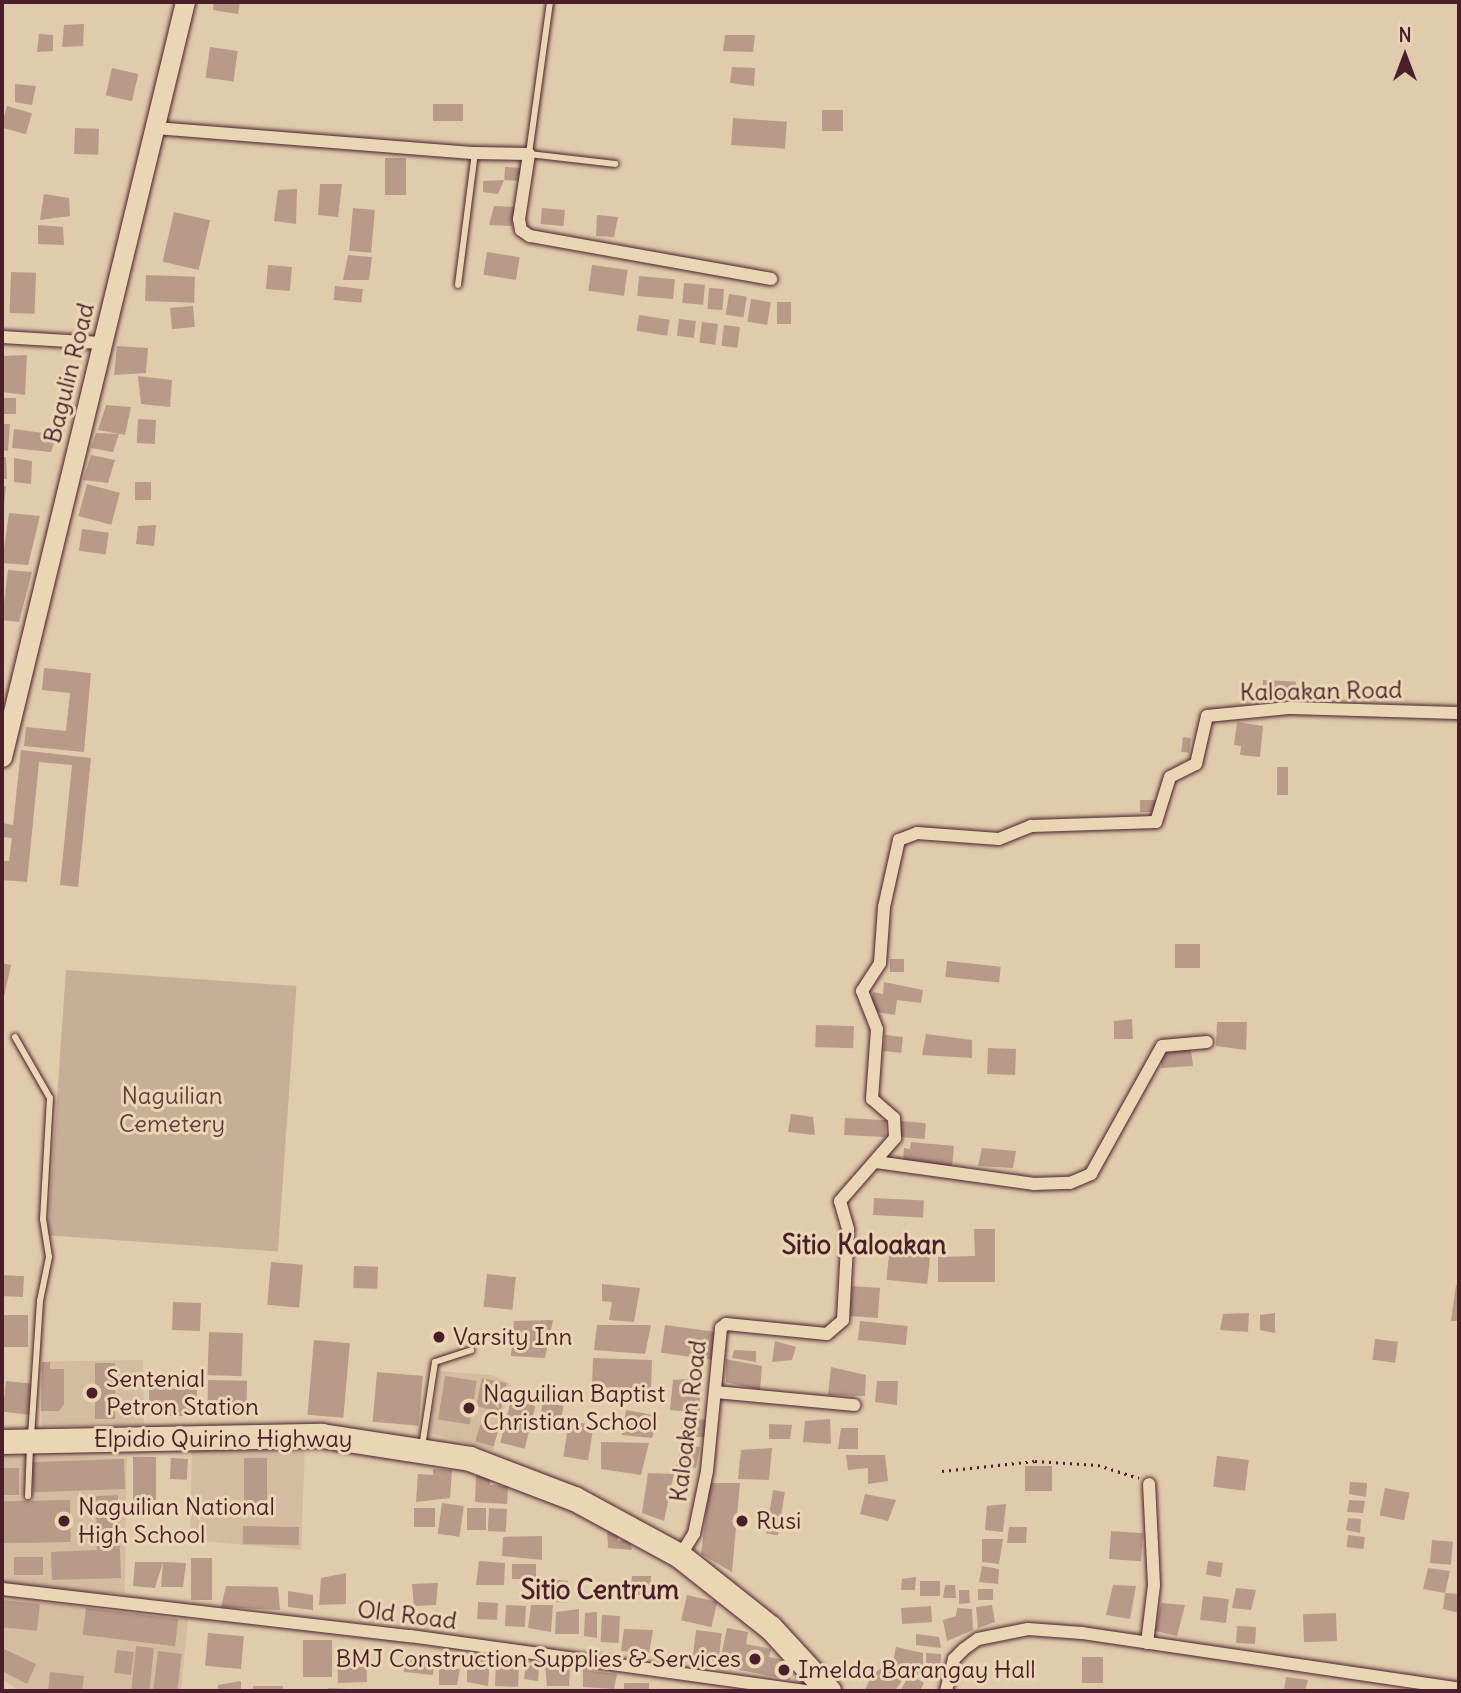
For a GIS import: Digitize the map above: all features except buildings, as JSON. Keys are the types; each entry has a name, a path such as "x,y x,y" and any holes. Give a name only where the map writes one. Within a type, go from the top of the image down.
{"highway":[{"name":"Elpidio Quirino Highway","path":"2,1442 322,1436 422,1449 470,1459 527,1479 680,1556 771,1628 829,1691"}],"main road":[{"name":"Bagulin Road","path":"2,757 185,2"}],"street":[{"path":"155,128 475,153 529,154 519,219 521,230 530,236 771,279"},
{"path":"2,337 101,343"},
{"name":"Kaloakan Road","path":"680,1556 694,1534 707,1471 724,1325 817,1334 837,1329 846,1299 848,1229 840,1201 894,1144 894,1118 872,1099 877,1029 862,992 880,963 884,907 899,840 917,833 999,839 1031,826 1156,822 1170,777 1196,764 1207,716 1289,708 1459,713"},
{"path":"876,1163 1034,1184 1070,1183 1091,1174 1162,1046 1207,1042"},
{"path":"716,1392 854,1405"},
{"path":"1147,1643 1154,1585 1149,1484"},
{"name":"Old Road","path":"2,1589 410,1636 807,1691"},
{"path":"946,1691 954,1659 978,1639 1003,1632 1082,1633 1459,1689"}],"lane":[{"path":"550,2 529,154 615,164"},
{"path":"458,285 475,153"},
{"path":"15,1037 50,1098 43,1219 50,1257 40,1301 28,1496"},
{"path":"422,1449 435,1362 471,1350"}],"path":[{"path":"942,1471 1035,1461 1078,1463 1098,1465 1149,1484"}],"shaded area":[{"name":"Sentenial Petron Station","path":"143,1360 144,1425 42,1427 41,1362"},
{"name":"Naguilian Baptist Christian School","path":"440,1371 491,1375 511,1384 493,1450 430,1433"},
{"path":"305,1448 301,1550 190,1540 192,1451"},
{"name":"Naguilian National High School","path":"2,1456 127,1458 125,1593 2,1591"},
{"name":"Naguilian National High School","path":"2,1598 188,1619 181,1691 20,1691 2,1679"}],"green space":[{"name":"Naguilian Cemetery","path":"66,970 296,986 278,1251 47,1235"}],"place":[{"name":"Varsity Inn","path":"439,1337"},
{"name":"Sentenial Petron Station","path":"92,1393"},
{"name":"Naguilian Baptist Christian School","path":"469,1408"},
{"name":"Naguilian National High School","path":"64,1521"},
{"name":"Rusi","path":"742,1521"},
{"name":"BMJ Construction Supplies & Services","path":"755,1659"},
{"name":"Imelda Barangay Hall","path":"784,1670"}],"district":[{"name":"Sitio Kaloakan","path":"864,1245"},
{"name":"Sitio Centrum","path":"600,1590"}]}
